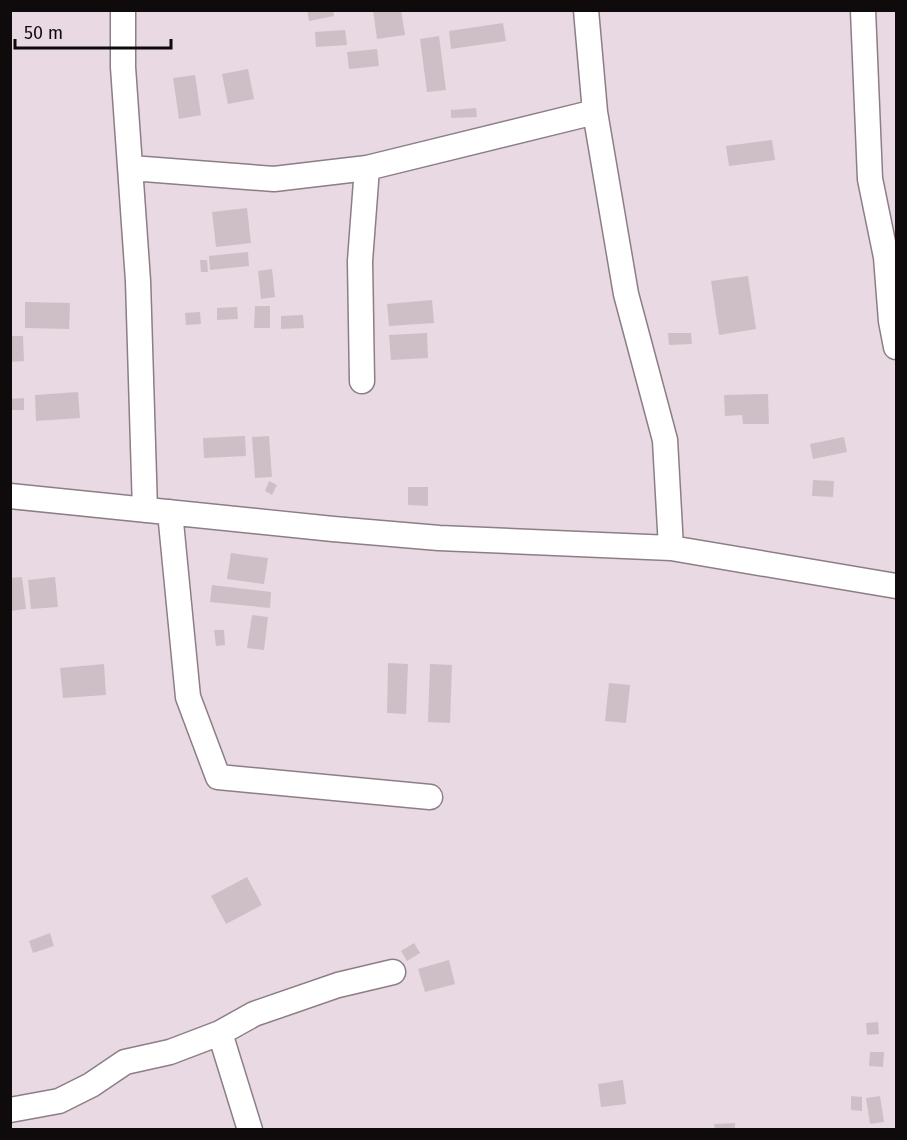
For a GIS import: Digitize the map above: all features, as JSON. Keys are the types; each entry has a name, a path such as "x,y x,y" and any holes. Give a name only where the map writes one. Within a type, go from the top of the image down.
{"street":[{"path":"123,10 123,67 143,392 145,510"},
{"path":"586,10 595,112 626,294 664,440 671,548"},
{"path":"863,10 870,179 886,256 891,321 897,347"},
{"path":"131,168 274,179 367,168 595,112"},
{"path":"362,381 360,261 367,168"},
{"path":"10,495 170,513 439,538 671,548 897,586"},
{"path":"170,513 188,697 218,777 430,797"},
{"path":"10,1110 59,1101 91,1085 125,1062 170,1052 220,1033 254,1014 338,985 393,972"},
{"path":"220,1033 250,1130"}],"building":[{"path":"307,10 333,10 334,16 309,21"},
{"path":"373,10 401,10 405,35 377,39"},
{"path":"503,23 506,41 451,49 449,31"},
{"path":"345,30 347,45 316,47 315,32"},
{"path":"439,36 446,90 427,92 420,39"},
{"path":"377,49 379,66 349,69 347,52"},
{"path":"248,69 254,99 228,104 222,74"},
{"path":"195,75 201,115 179,119 173,78"},
{"path":"476,108 477,117 451,118 451,110"},
{"path":"772,140 775,160 729,166 726,146"},
{"path":"247,208 251,243 216,247 212,212"},
{"path":"248,252 249,266 210,270 209,256"},
{"path":"200,260 207,260 208,272 201,272"},
{"path":"272,269 275,297 261,299 258,271"},
{"path":"748,276 756,329 719,335 711,281"},
{"path":"432,300 434,323 389,326 387,304"},
{"path":"25,302 70,303 69,329 25,328"},
{"path":"255,306 270,306 270,328 254,328"},
{"path":"237,307 238,319 217,320 217,308"},
{"path":"200,312 201,324 186,325 185,313"},
{"path":"303,315 304,328 281,329 281,316"},
{"path":"427,333 428,358 391,360 389,335"},
{"path":"668,333 691,333 692,344 669,345"},
{"path":"10,336 23,336 24,361 10,362"},
{"path":"78,392 80,418 36,421 35,395"},
{"path":"768,394 769,424 743,424 742,415 725,416 724,395"},
{"path":"24,398 24,410 10,410 10,399"},
{"path":"245,436 246,456 204,458 203,438"},
{"path":"269,436 272,477 255,478 252,437"},
{"path":"844,437 847,452 813,459 810,444"},
{"path":"813,480 834,481 833,497 812,496"},
{"path":"269,481 277,485 272,495 265,491"},
{"path":"408,487 428,487 428,506 408,505"},
{"path":"231,553 268,558 264,584 227,579"},
{"path":"22,577 26,609 10,611 10,578"},
{"path":"55,577 58,607 31,609 28,580"},
{"path":"212,585 271,592 270,608 210,602"},
{"path":"252,615 268,617 264,650 247,648"},
{"path":"214,630 224,630 225,645 216,646"},
{"path":"388,663 408,664 406,714 387,713"},
{"path":"104,664 106,695 63,698 60,668"},
{"path":"430,664 452,665 450,723 428,722"},
{"path":"609,683 630,685 626,723 605,721"},
{"path":"247,877 262,905 226,924 211,896"},
{"path":"50,933 54,946 33,953 29,941"},
{"path":"414,943 420,953 407,961 401,951"},
{"path":"449,960 455,984 425,992 418,969"},
{"path":"878,1022 879,1034 867,1035 866,1023"},
{"path":"870,1052 884,1052 883,1067 869,1066"},
{"path":"623,1080 626,1104 601,1107 598,1084"},
{"path":"851,1096 862,1097 862,1111 851,1110"},
{"path":"880,1096 884,1122 870,1124 866,1098"},
{"path":"735,1123 735,1130 715,1130 714,1124"}]}
